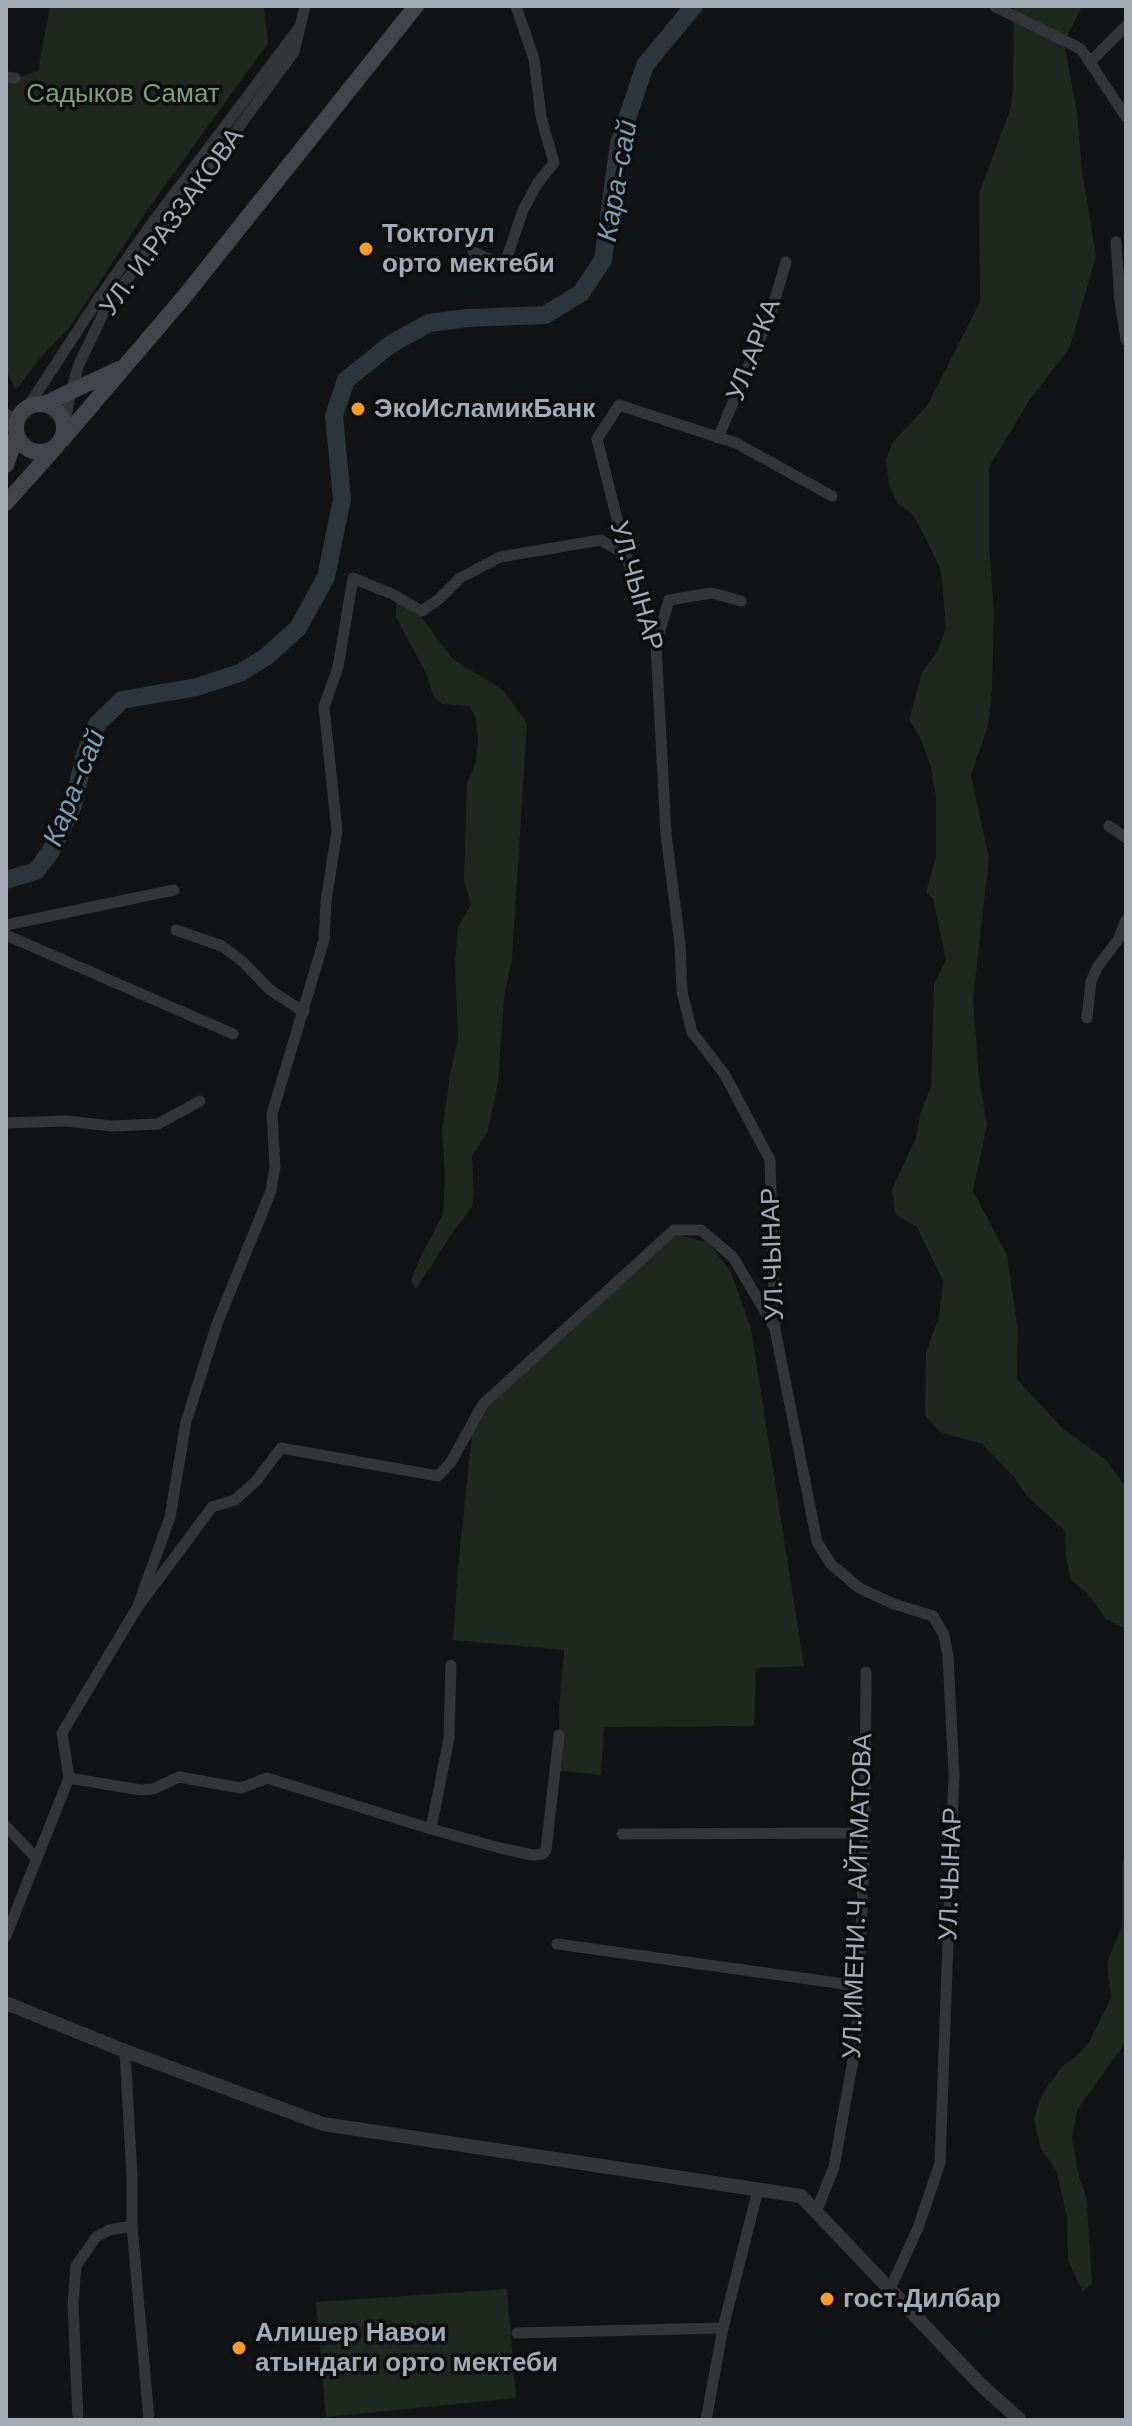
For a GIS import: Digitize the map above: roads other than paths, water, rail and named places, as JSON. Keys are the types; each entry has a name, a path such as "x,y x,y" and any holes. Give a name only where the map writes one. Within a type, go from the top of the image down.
{"main road":[{"path":"22,417 26,448 37,452 49,451 128,365 416,6"},
{"path":"6,465 22,417 128,365"},
{"path":"6,503 61,438 59,413 22,417"}],"street":[{"name":"УЛ. И.РАЗЗАКОВА","path":"61,438 79,364 106,308 294,52 305,6"},
{"path":"473,252 500,263 507,257 523,210 537,184 554,163 541,117 534,59 516,6"},
{"path":"994,6 1081,49 1126,117"},
{"name":"УЛ. И.РАЗЗАКОВА","path":"22,417 145,233 300,25"},
{"path":"1091,61 1126,26"},
{"path":"1116,242 1126,340"},
{"name":"УЛ.АРКА","path":"718,438 766,326 786,262"},
{"name":"УЛ.ЧЫНАР","path":"832,496 736,443 619,405 597,439 626,555 656,645 666,834 680,944 682,992 692,1032 725,1075 770,1160 775,1329 817,1542 831,1564 859,1588 894,1604 933,1616 944,1635 948,1656 954,1775 940,2163 918,2228 890,2289"},
{"path":"137,1608 170,1517 186,1422 217,1324 271,1191 275,1167 272,1114 324,940 326,901 337,831 324,707 338,667 353,578 422,611 460,578 500,557 601,540 626,555"},
{"path":"656,645 669,600 712,593 741,601"},
{"path":"1109,826 1126,838"},
{"path":"6,925 174,890"},
{"path":"1087,1018 1091,981 1098,966 1118,940 1126,920"},
{"path":"176,930 222,946 270,990 304,1012"},
{"path":"6,935 233,1034"},
{"path":"6,1123 158,1124 200,1101"},
{"path":"6,1936 69,1778 62,1733 137,1608 212,1507 235,1500 256,1481 281,1448 438,1476 451,1462 483,1404 674,1230 701,1230 733,1257 775,1329"},
{"path":"431,1829 449,1738 451,1665"},
{"name":"УЛ.ИМЕНИ.Ч АЙТМАТОВА","path":"816,2212 834,2167 857,2037 865,1833 866,1672"},
{"path":"69,1778 141,1790 153,1789 179,1777 241,1788 267,1778 431,1829 533,1855 543,1854 546,1850 559,1735"},
{"path":"6,1826 37,1859"},
{"path":"622,1834 865,1833"},
{"path":"557,1944 859,1986"},
{"path":"6,2003 125,2051 323,2124 801,2196 979,2383 1020,2420"},
{"path":"125,2051 132,2226 149,2420"},
{"path":"706,2420 723,2328 758,2190"},
{"path":"78,2420 73,2304 76,2266 96,2237 109,2230 132,2226"},
{"path":"517,2333 723,2328"}],"waterway":[{"name":"Кара-сай","path":"6,880 36,871 51,851 73,805 85,754 97,724 122,700 197,687 240,673 267,656 298,628 326,577 342,499 334,416 346,380 391,344 429,323 545,315 581,293 603,260 619,143 645,65 694,6"}],"place":[{"name":"Токтогул орто мектеби","path":"366,249"},
{"name":"ЭкоИсламикБанк","path":"358,409"},
{"name":"гост.Дилбар","path":"827,2299"},
{"name":"Алишер Навои атындаги орто мектеби","path":"239,2348"}],"park label":[{"name":"Садыков Самат","path":"123,94"}]}
